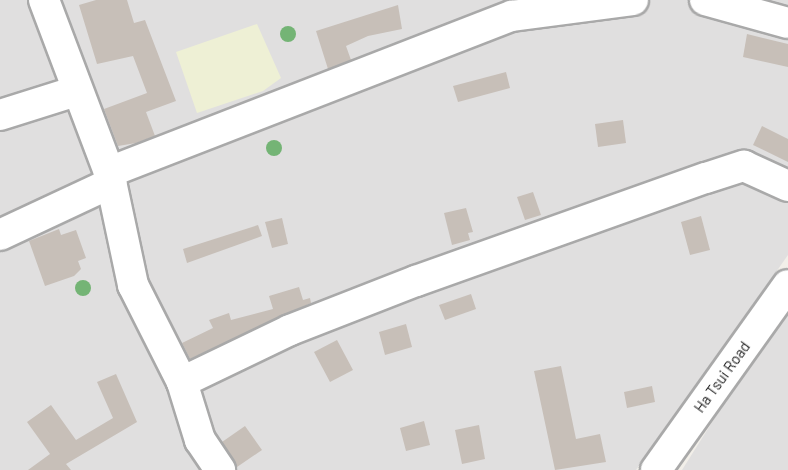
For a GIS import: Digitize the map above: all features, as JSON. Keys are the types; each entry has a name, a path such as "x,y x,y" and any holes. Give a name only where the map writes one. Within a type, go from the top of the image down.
{"street":[{"path":"44,0 76,91 110,177 133,285 182,382 200,440 220,470"},
{"path":"0,235 110,177 512,16 633,0"},
{"path":"705,0 788,23"},
{"path":"0,115 76,91"},
{"path":"182,382 291,330 416,281 716,175 744,166 788,186"},
{"name":"Ha Tsui Road","path":"668,468 788,285"}],"shaded area":[{"path":"0,0 788,0 788,255 636,470 0,470"},
{"path":"788,306 788,470 682,470 772,327"}],"green space":[{"path":"257,24 281,78 263,91 197,113 176,52"}],"building":[{"path":"96,0 127,0 134,23 145,20 176,101 146,112 155,136 136,143 118,146 104,109 147,93 133,56 97,64 79,5"},
{"path":"398,5 402,29 368,36 346,46 351,60 328,69 316,31"},
{"path":"747,34 788,44 788,67 743,57"},
{"path":"506,72 510,88 458,102 453,86"},
{"path":"623,120 626,143 598,147 595,124"},
{"path":"762,126 788,139 788,162 753,145"},
{"path":"533,192 541,215 525,220 517,197"},
{"path":"466,208 473,232 468,233 470,240 452,245 444,213"},
{"path":"701,216 710,250 690,255 681,222"},
{"path":"282,218 288,244 272,248 265,222"},
{"path":"258,225 262,236 187,263 183,249"},
{"path":"59,229 61,235 76,230 86,258 78,261 81,269 74,276 45,286 29,241"},
{"path":"299,287 303,300 310,298 311,303 190,359 182,343 213,328 209,320 229,313 231,320 273,309 269,296"},
{"path":"471,294 476,309 445,320 439,305"},
{"path":"406,324 412,347 385,355 379,332"},
{"path":"337,340 353,370 330,382 314,352"},
{"path":"561,366 576,439 600,434 606,462 555,470 534,371"},
{"path":"116,374 137,422 66,464 71,470 28,470 50,454 27,422 51,405 76,440 113,418 97,382"},
{"path":"652,386 655,402 627,408 624,392"},
{"path":"424,421 430,445 406,451 400,428"},
{"path":"479,425 485,459 462,464 455,430"},
{"path":"245,426 262,450 237,467 222,442"}]}
